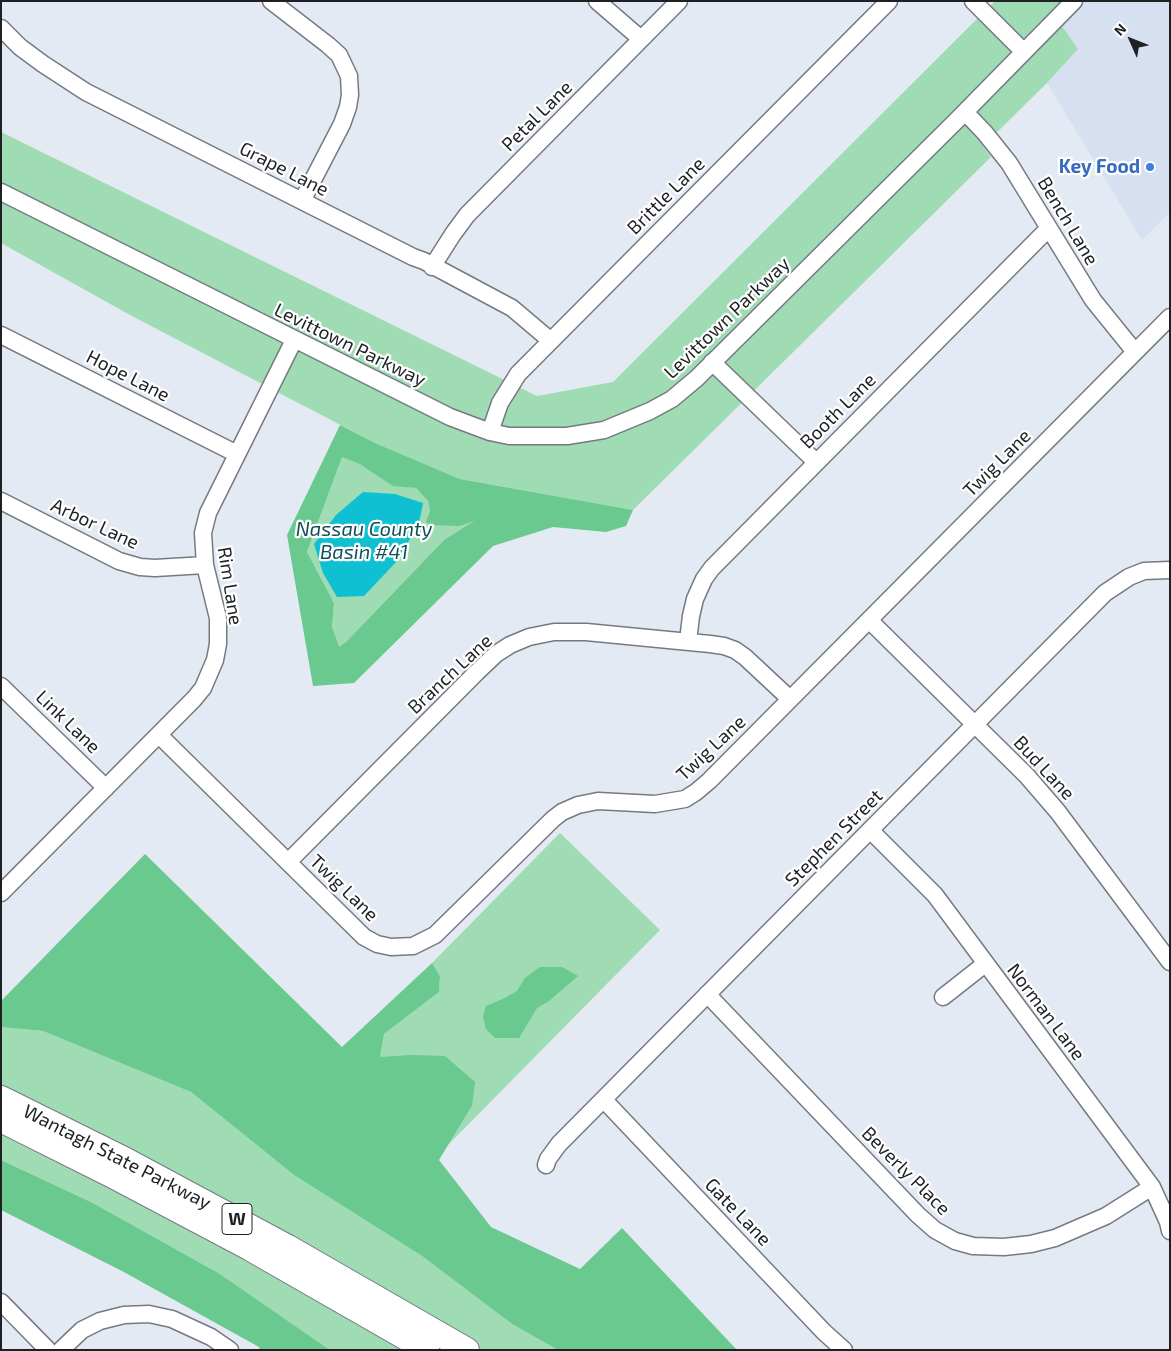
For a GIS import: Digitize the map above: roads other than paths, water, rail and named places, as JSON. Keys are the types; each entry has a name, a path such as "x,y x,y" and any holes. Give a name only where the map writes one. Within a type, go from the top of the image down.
{"highway":[{"name":"Wantagh State Parkway","path":"1,1098 126,1160 288,1247 467,1350"},
{"name":"Wantagh State Parkway","path":"1,1120 208,1226 427,1350"}],"street":[{"path":"270,1 339,55 349,76 350,95 342,124 302,201"},
{"path":"597,1 641,40"},
{"name":"Petal Lane","path":"432,267 453,234 468,215 680,1"},
{"name":"Brittle Lane","path":"490,432 500,403 518,374 889,1"},
{"path":"973,1 1024,52"},
{"name":"Levittown Parkway","path":"1,192 450,417 490,432 509,436 567,436 604,430 650,412 672,399 966,112 1074,1"},
{"name":"Grape Lane","path":"1,28 20,47 86,92 412,257 424,261 432,267 512,308 551,341"},
{"name":"Bench Lane","path":"966,112 1009,163 1093,300 1135,352"},
{"name":"Booth Lane","path":"688,642 691,616 696,599 704,579 712,568 1049,228"},
{"name":"Twig Lane","path":"158,735 364,937 377,944 391,948 413,946 435,935 562,812 578,805 598,800 655,804 685,799 696,792 870,620 1170,317"},
{"name":"Hope Lane","path":"1,335 237,454"},
{"name":"Rim Lane","path":"1,893 203,688 215,660 218,644 218,618 205,565 203,533 208,513 294,340"},
{"path":"712,362 816,462"},
{"name":"Arbor Lane","path":"1,501 119,561 140,567 155,568 205,565"},
{"name":"Stephen Street","path":"546,1165 559,1144 1105,594 1130,577 1144,572 1170,570"},
{"name":"Bud Lane","path":"870,620 1027,776 1058,812 1170,962"},
{"name":"Branch Lane","path":"288,862 476,672 496,654 510,645 529,637 554,632 586,632 710,644 735,650 753,663 790,699"},
{"name":"Link Lane","path":"1,686 106,788"},
{"name":"Norman Lane","path":"870,830 935,895 1152,1187 1168,1222 1170,1231"},
{"path":"943,997 985,964"},
{"name":"Beverly Place","path":"707,994 918,1214 935,1230 955,1241 973,1246 1004,1247 1031,1244 1055,1238 1106,1216 1152,1187"},
{"name":"Gate Lane","path":"604,1100 844,1350"},
{"path":"1,1302 48,1350"},
{"path":"61,1350 82,1330 100,1321 124,1314 149,1314 172,1319 211,1337 230,1350"}],"water":[{"name":"Nassau County Basin #41","path":"363,492 395,494 423,503 419,523 398,560 364,596 337,597 323,573 314,544 336,515"}],"place":[{"name":"Key Food","path":"1150,167"}]}
